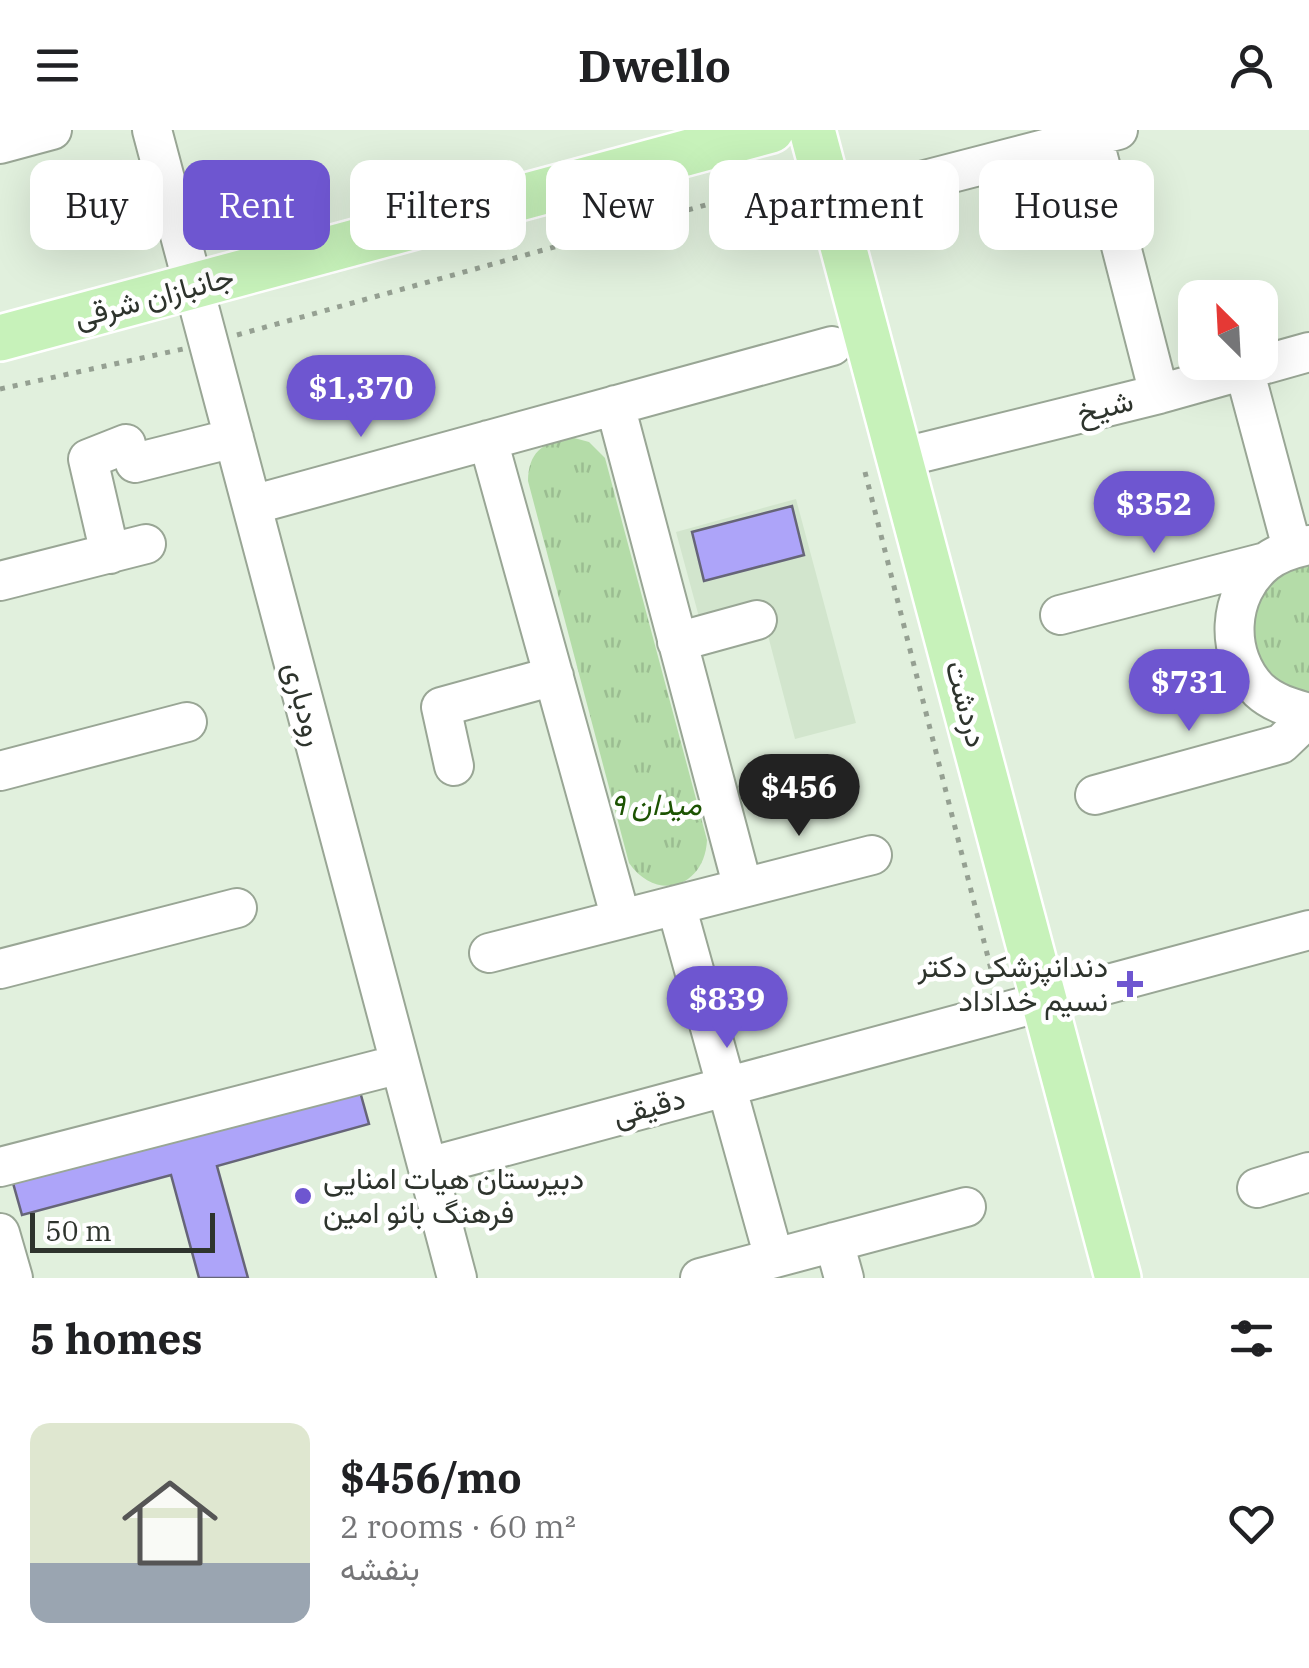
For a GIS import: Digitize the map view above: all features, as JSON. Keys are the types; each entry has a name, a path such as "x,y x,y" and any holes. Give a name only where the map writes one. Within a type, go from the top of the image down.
{"main road":[{"name":"جانبازان شرقی","path":"0,338 772,130"},
{"name":"دردشت","path":"812,130 813,160"},
{"name":"دردشت","path":"826,250 1023,1006 1118,1278"}],"street":[{"path":"0,144 52,130"},
{"name":"رودباری","path":"152,130 428,1167 447,1276"},
{"path":"959,169 1106,133 1159,394"},
{"path":"252,505 832,346"},
{"name":"شیخ","path":"1278,360 1309,352"},
{"name":"شیخ","path":"881,459 1205,380"},
{"path":"1247,380 1289,552"},
{"path":"615,405 742,888"},
{"path":"110,554 88,459 234,438"},
{"path":"488,440 621,919"},
{"path":"0,581 146,544"},
{"path":"1060,614 1289,552"},
{"path":"1094,795 1281,744 1309,715 1284,707 1260,691 1242,667 1234,640 1235,611 1246,584 1289,552"},
{"path":"678,642 758,620"},
{"path":"454,766 440,708 554,676"},
{"path":"0,771 187,722"},
{"path":"489,953 872,856"},
{"path":"676,906 774,1258"},
{"path":"0,969 237,908"},
{"name":"دقیقی","path":"428,1167 1309,930"},
{"path":"0,1167 400,1064"},
{"path":"1257,1188 1309,1172"},
{"path":"711,1277 774,1258 839,1260 966,1208"},
{"path":"0,1233 12,1278"}],"path":[{"path":"0,389 209,342 709,204"},
{"path":"881,459 1023,1006"}],"shaded area":[{"path":"796,499 856,723 795,739 759,601 699,617 676,532"}],"green space":[{"name":"میدان ۹","path":"567,436 589,442 605,458 707,840 698,869 678,884 653,883 629,863 528,481 538,451"},
{"path":"1309,563 1309,696 1281,685 1267,674 1252,641 1252,623 1264,590 1276,577"}],"building":[{"path":"792,506 804,555 704,581 692,532"},
{"path":"359,1088 369,1124 217,1166 248,1278 199,1278 171,1175 22,1215 13,1183"}],"place":[{"name":"دندانپزشکی دکتر نسیم خداداد","path":"1130,984"},
{"name":"دبیرستان هیات امنایی فرهنگ بانو امین","path":"303,1196"}]}
